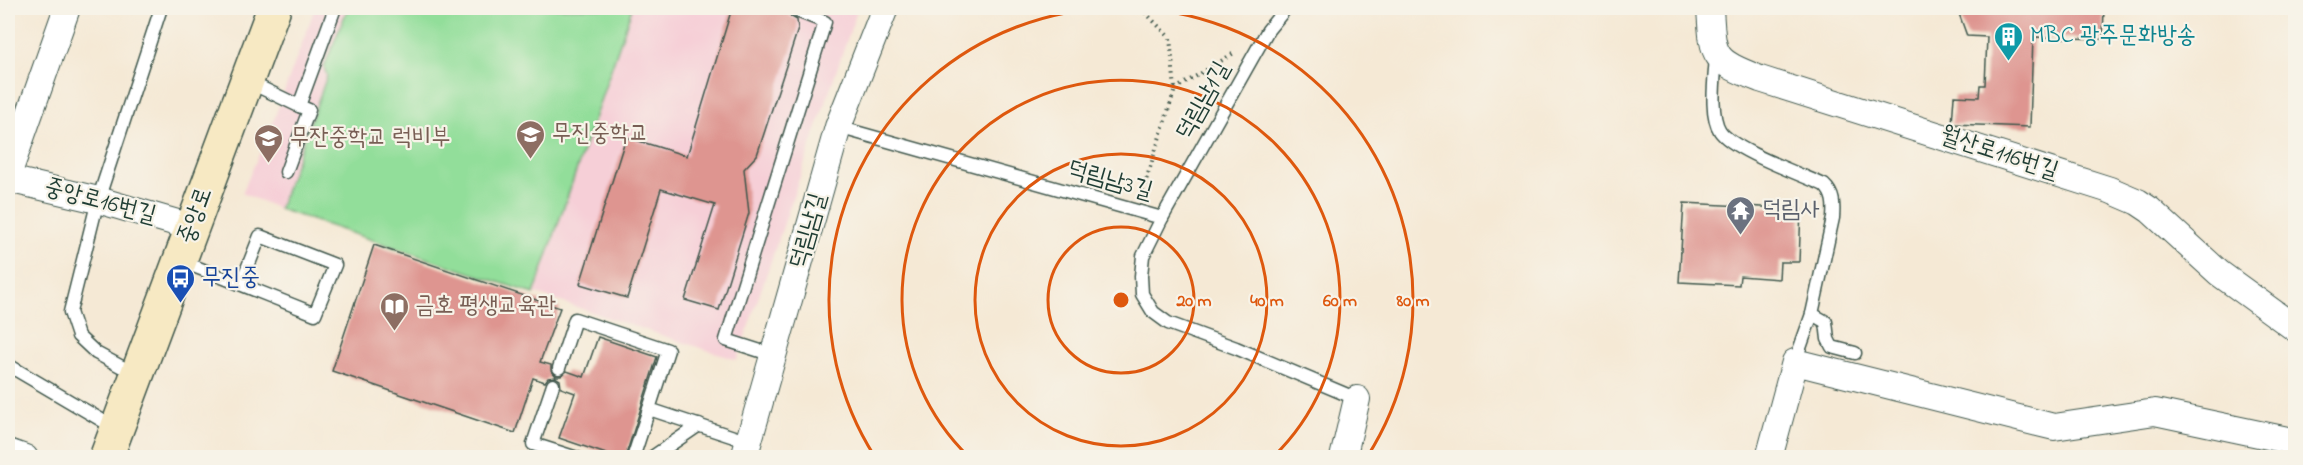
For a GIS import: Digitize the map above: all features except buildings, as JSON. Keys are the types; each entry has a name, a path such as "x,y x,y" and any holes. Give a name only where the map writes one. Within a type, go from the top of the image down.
{"main road":[{"name":"중앙로","path":"111,443 274,8"}],"street":[{"path":"8,177 67,8"},
{"name":"덕림남길","path":"747,450 838,127 885,8"},
{"path":"1710,8 1712,39 1716,56"},
{"name":"월산로116번길","path":"1716,56 1741,72 1760,79 2110,190 2138,202 2150,210 2219,273 2295,329"},
{"name":"중앙로16번길","path":"8,177 191,227"},
{"path":"1769,458 1795,362 2054,428 2155,412 2295,440"},
{"path":"1343,458 1357,399"},
{"path":"8,452 25,458"}],"lane":[{"path":"136,375 96,353 78,336 70,312 98,200 161,8"},
{"path":"299,106 335,8"},
{"name":"덕림남1길","path":"1162,218 1268,30 1286,8"},
{"path":"773,355 726,340 825,22 797,11"},
{"path":"1716,56 1715,116 1720,130 1732,143 1824,185 1830,191 1834,205 1812,314 1795,362"},
{"path":"246,81 309,110 286,172"},
{"name":"덕림남3길","path":"838,127 1162,218 1143,256 1141,276 1142,294 1153,312 1168,323 1236,348 1357,399"},
{"path":"179,260 241,285 315,314 334,265 260,236 241,285"},
{"path":"1812,314 1826,321 1828,339 1832,347 1855,353"},
{"path":"559,368 575,319 668,350 633,458"},
{"path":"8,365 111,443"},
{"path":"553,385 533,444 577,458"},
{"path":"649,409 699,425 747,450"},
{"path":"651,458 699,425"}],"path":[{"path":"1136,210 1175,88 1170,38 1141,8"},
{"path":"1175,88 1268,30"}],"shaded area":[{"name":"무진중학교","path":"315,8 858,8 737,360 279,209 242,193 271,127"}],"green space":[{"path":"348,8 632,8 534,294 279,209 327,76 324,67"}],"place":[{"name":"MBC 광주문화방송","path":"2009,62"},
{"name":"무진중학교","path":"531,160"},
{"name":"무잔중학교 럭비부","path":"269,164"},
{"name":"덕림사","path":"1741,236"},
{"name":"무진중","path":"181,304"},
{"name":"금호 평생교육관","path":"394,332"}]}
